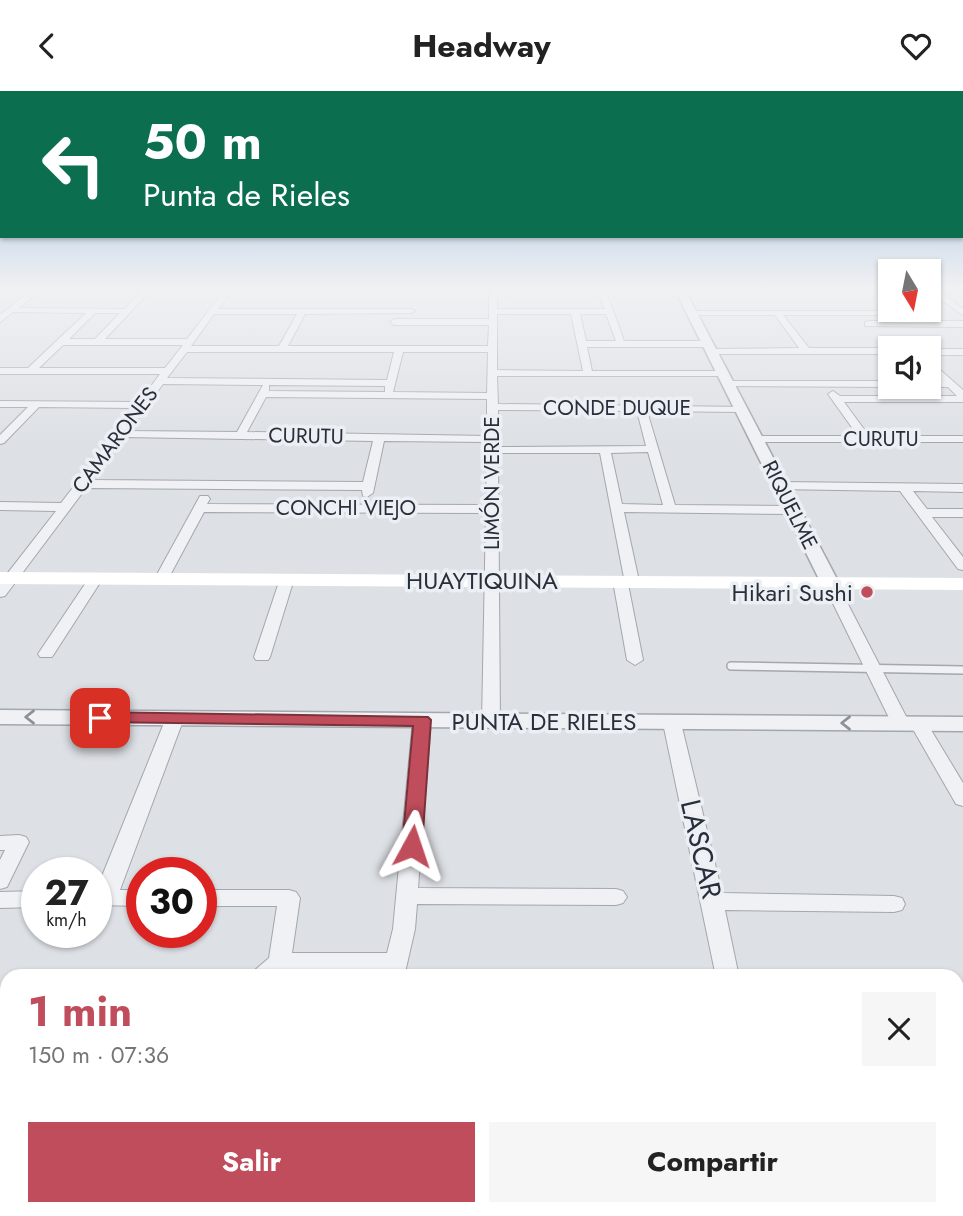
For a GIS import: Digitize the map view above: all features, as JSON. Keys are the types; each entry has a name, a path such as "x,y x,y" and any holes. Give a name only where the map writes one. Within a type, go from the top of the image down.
{"main road":[{"name":"HUAYTIQUINA","path":"4,583 96,578 963,584"}],"street":[{"name":"CAMARONES","path":"4,583 190,340"},
{"path":"282,349 287,340"},
{"name":"LIMÓN VERDE","path":"491,721 492,340"},
{"path":"581,340 588,373"},
{"name":"RIQUELME","path":"706,340 874,671 963,799"},
{"path":"798,340 806,351"},
{"path":"31,371 61,342 282,349 492,349"},
{"path":"582,344 878,351"},
{"path":"388,395 399,349"},
{"path":"941,352 963,352"},
{"path":"0,371 391,383"},
{"name":"CONDE DUQUE","path":"492,373 588,373 878,384"},
{"path":"941,374 963,398"},
{"path":"240,436 269,381"},
{"path":"825,384 866,439"},
{"path":"941,384 951,384"},
{"name":"CONDE DUQUE","path":"262,394 388,395 641,408 741,409"},
{"path":"838,399 963,398"},
{"path":"0,404 142,405"},
{"path":"0,441 36,405"},
{"path":"641,408 670,509"},
{"name":"CURUTU","path":"120,434 379,437 605,450 653,449"},
{"path":"364,508 379,437"},
{"name":"CURUTU","path":"757,439 963,439"},
{"path":"605,450 617,508 635,660"},
{"name":"CONCHI VIEJO","path":"82,484 369,486"},
{"path":"162,579 212,485"},
{"path":"780,486 963,488"},
{"path":"904,488 963,566"},
{"path":"0,506 65,507"},
{"name":"CONCHI VIEJO","path":"199,508 492,509"},
{"path":"617,508 793,510"},
{"path":"923,513 963,513"},
{"path":"46,655 96,578"},
{"path":"262,657 287,579"},
{"name":"PUNTA DE RIELES","path":"0,717 963,725"},
{"path":"112,871 175,718"},
{"path":"394,969 407,896 422,720"},
{"name":"LASCAR","path":"672,723 726,969"},
{"path":"0,881 10,843"},
{"path":"407,896 616,897"},
{"path":"217,898 289,898 272,969"},
{"path":"0,900 21,899"},
{"path":"713,901 894,904"}],"lane":[{"path":"731,666 874,671 963,670"}],"place":[{"name":"Hikari Sushi","path":"867,592"}],"route":[{"path":"100,718 422,720 412,846"}]}
